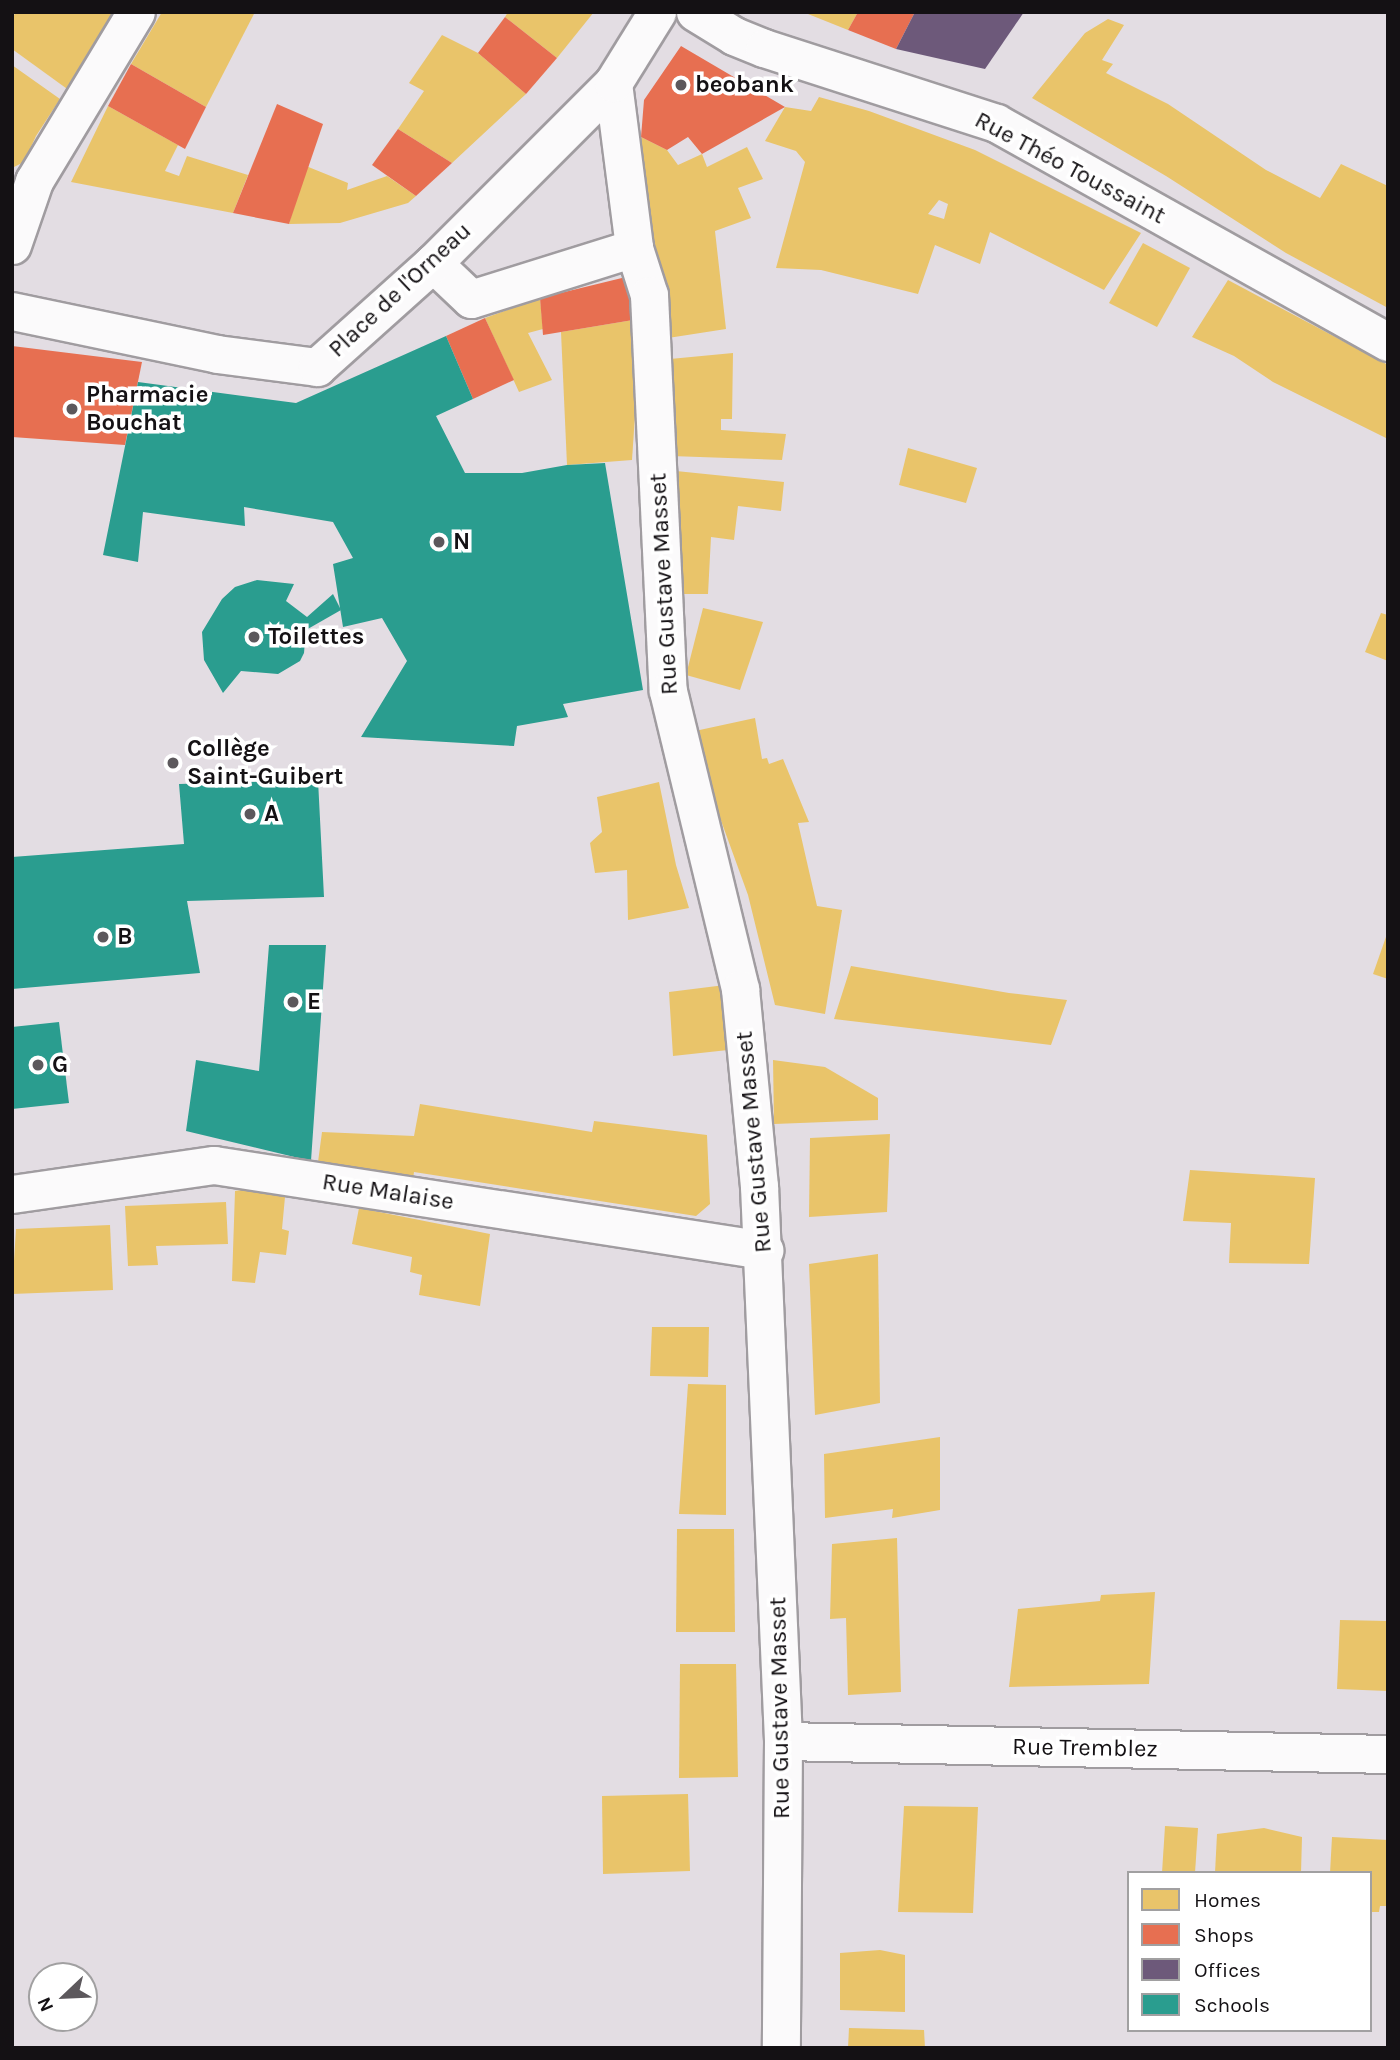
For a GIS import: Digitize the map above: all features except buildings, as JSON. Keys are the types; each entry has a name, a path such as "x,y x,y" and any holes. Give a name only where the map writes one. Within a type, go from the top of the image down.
{"street":[{"path":"12,245 34,181 136,12"},
{"name":"Place de l'Orneau","path":"12,311 205,352 317,367 433,263 613,83 657,12"},
{"name":"Rue Théo Toussaint","path":"695,12 740,24 996,123 1388,342"},
{"path":"613,83 634,248"},
{"name":"Place de l'Orneau","path":"433,263 471,299 634,248"},
{"name":"Rue Gustave Masset","path":"634,248 649,295 668,691 740,989 764,1250 783,1741 781,2048"},
{"name":"Rue Malaise","path":"12,1194 214,1165 764,1250"},
{"name":"Rue Tremblez","path":"783,1741 1388,1754"}],"place":[{"name":"beobank","path":"681,85"},
{"name":"Pharmacie Bouchat","path":"72,409"},
{"name":"N","path":"439,542"},
{"name":"Toilettes","path":"254,637"},
{"name":"Collège Saint-Guibert","path":"173,763"},
{"name":"A","path":"250,814"},
{"name":"B","path":"103,937"},
{"name":"E","path":"293,1002"},
{"name":"G","path":"38,1065"}]}
